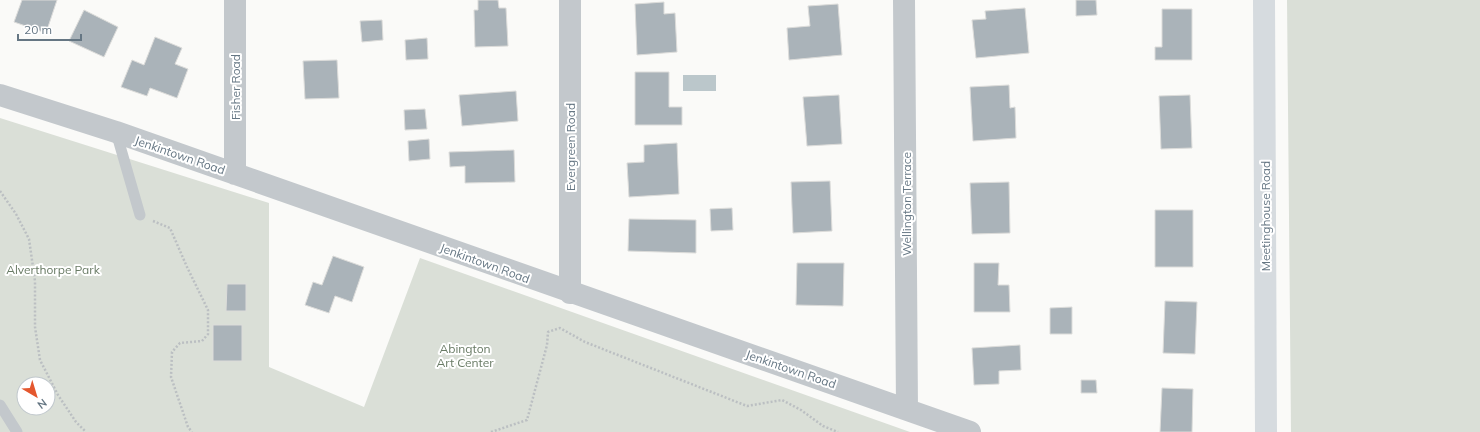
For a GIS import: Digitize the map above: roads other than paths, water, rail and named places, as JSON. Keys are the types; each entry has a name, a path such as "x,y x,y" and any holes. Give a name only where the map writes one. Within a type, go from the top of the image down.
{"street":[{"name":"Fisher Road","path":"235,0 235,174"},
{"name":"Evergreen Road","path":"570,0 570,293"},
{"name":"Wellington Terrace","path":"904,0 907,409"},
{"name":"Meetinghouse Road","path":"1264,0 1266,432"},
{"name":"Jenkintown Road","path":"0,95 116,132 570,293 970,432"}],"lane":[{"path":"116,132 140,215"},
{"path":"0,405 17,432"}],"park label":[{"name":"Alverthorpe Park","path":"53,269"},
{"name":"Abington Art Center","path":"465,355"}]}
